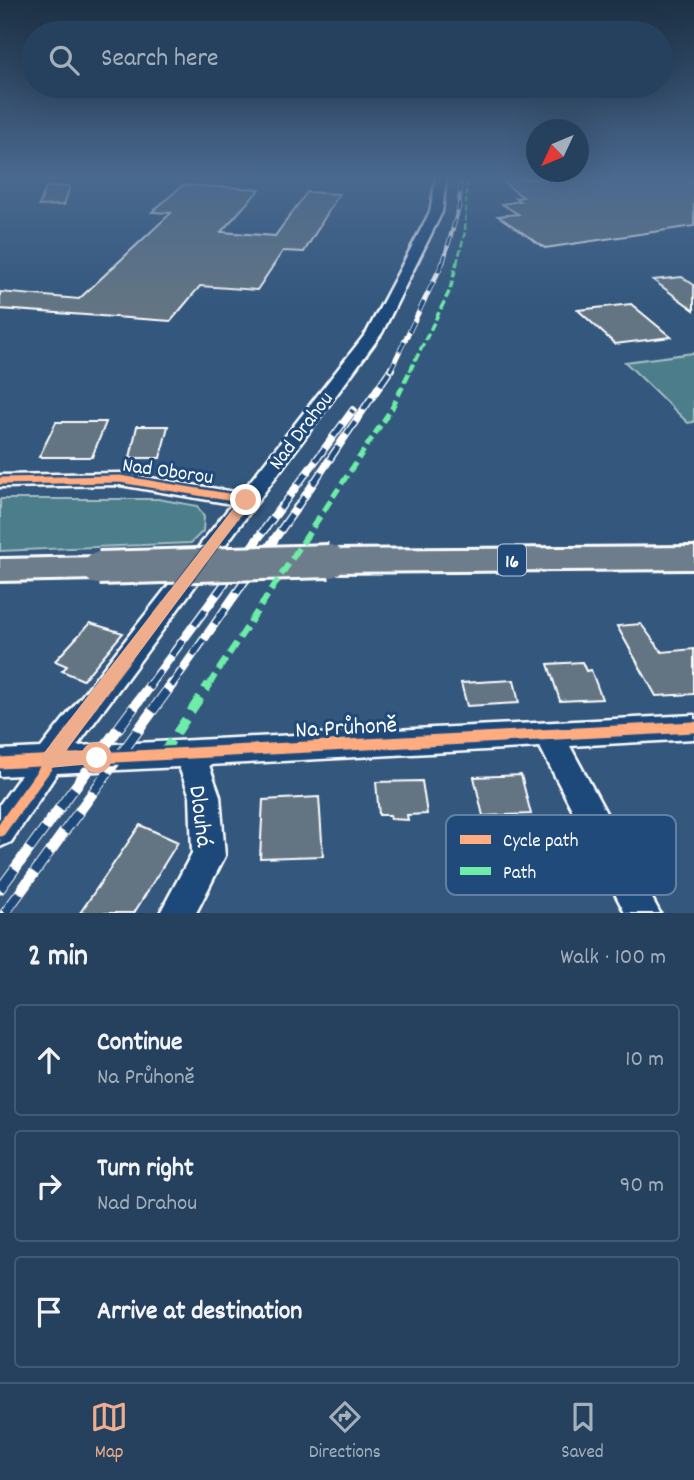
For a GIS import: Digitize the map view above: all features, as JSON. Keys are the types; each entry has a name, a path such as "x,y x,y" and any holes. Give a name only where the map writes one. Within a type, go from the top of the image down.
{"main road":[{"name":"16","path":"0,570 329,561 694,558"}],"street":[{"name":"Nad Drahou","path":"0,831 49,760 374,333 431,222"},
{"name":"Nad Oborou","path":"0,481 120,479 246,500"},
{"name":"Na Průhoně","path":"0,763 694,727"},
{"path":"548,734 591,815"},
{"name":"Dlouhá","path":"177,913 209,856 205,796 190,755"},
{"path":"633,895 643,913"}],"green space":[{"path":"694,353 694,422 688,423 625,362"},
{"path":"0,499 158,499 197,506 204,517 203,531 191,543 0,551"}],"building":[{"path":"162,222 230,222 221,232 275,236 285,222 322,222 304,252 283,251 257,290 200,286 171,321 0,309 0,292 79,299"},
{"path":"506,222 694,222 694,226 545,248"},
{"path":"682,277 694,285 694,310 653,280"},
{"path":"631,304 671,337 615,344 578,310"},
{"path":"56,422 106,422 92,457 39,457"},
{"path":"137,426 168,426 160,458 130,458"},
{"path":"90,623 123,633 83,680 62,671 67,666 55,661"},
{"path":"641,624 662,652 694,649 694,694 656,696 617,626"},
{"path":"582,662 586,671 591,670 602,699 560,701 548,664"},
{"path":"514,680 519,703 467,706 461,683"},
{"path":"521,775 531,814 483,815 474,777"},
{"path":"422,781 427,814 407,815 408,820 379,815 376,782"},
{"path":"319,797 323,856 260,858 263,800"},
{"path":"140,825 178,842 134,913 80,913"}],"railway":[{"path":"443,263 455,222"},
{"path":"391,369 443,262"},
{"path":"296,509 391,369"},
{"path":"280,509 353,410"},
{"path":"149,686 281,507"},
{"path":"171,686 297,507"},
{"path":"0,889 151,684"},
{"path":"5,913 172,684"}],"marked path":[{"path":"162,755 392,408 450,290 465,222"}],"cycle path":[{"path":"0,481 120,479 246,500 49,760 0,831"},
{"path":"0,763 694,727"}],"route":[{"path":"97,758 49,760 246,500"}]}
